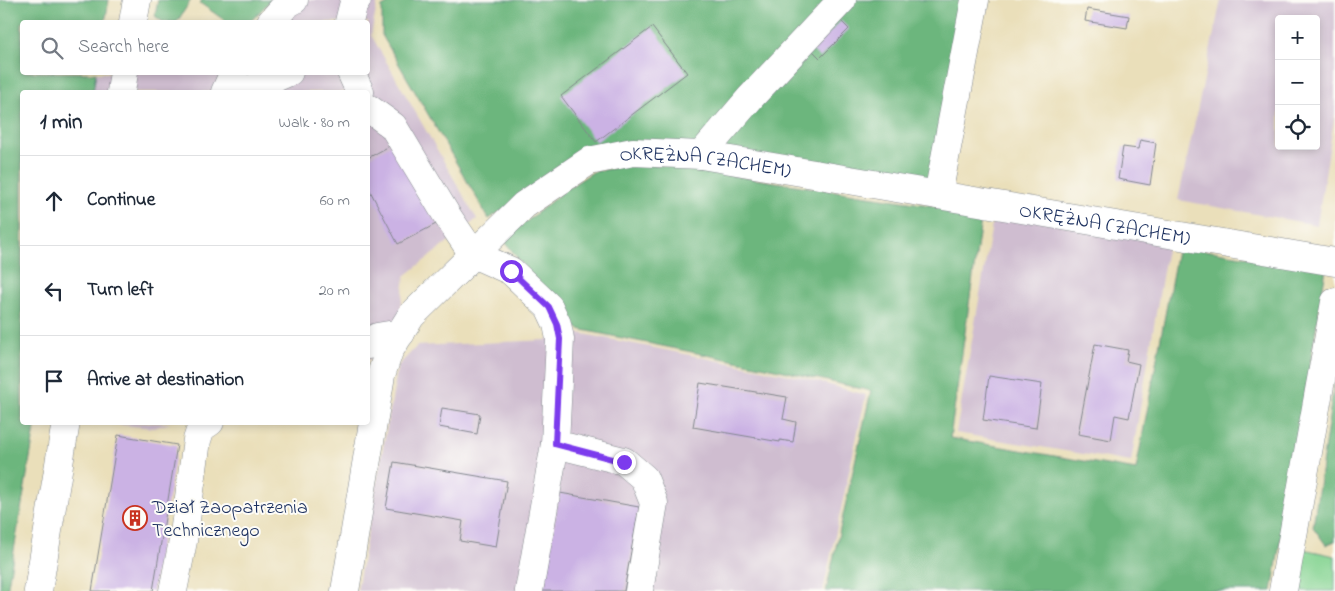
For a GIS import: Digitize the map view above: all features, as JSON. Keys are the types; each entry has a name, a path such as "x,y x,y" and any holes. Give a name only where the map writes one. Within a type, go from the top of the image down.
{"lane":[{"path":"133,20 137,0"},
{"path":"273,20 287,4 294,0"},
{"path":"701,155 751,97 842,0"},
{"path":"938,195 975,0"},
{"path":"120,90 123,75"},
{"path":"226,90 233,75"},
{"path":"248,90 282,75"},
{"path":"352,75 359,90"},
{"path":"370,109 393,126 446,214 473,254 511,271 549,307 557,324 560,339 555,444 529,591"},
{"name":"OKRĘŻNA (ZACHEM)","path":"370,414 376,371 390,352 411,316 473,254 524,205 589,161 633,152 701,155 1335,262"},
{"path":"1284,591 1335,302"},
{"path":"370,342 377,336 401,333"},
{"path":"38,591 66,425"},
{"path":"173,591 183,541 197,440 202,428 206,425"},
{"name":"OKRĘŻNA (ZACHEM)","path":"345,591 368,425"},
{"path":"555,444 624,462 644,478 654,503 639,591"}],"shaded area":[{"path":"276,0 378,0 371,35 477,219 405,276 400,315 370,359 370,90 91,90 95,75 370,75 370,20 260,20"},
{"path":"1221,0 1335,0 1335,113 1317,225 1178,200"},
{"path":"994,213 1168,242 1131,462 956,433"},
{"path":"574,332 805,378 866,395 823,591 357,591 398,366 417,346 545,340"},
{"path":"123,425 164,425 153,428"}],"green space":[{"path":"0,0 109,0 105,20 20,20 20,75 96,75 93,90 20,90 20,425 36,425 7,591 0,591"},
{"path":"158,0 191,0 178,20 160,20 155,16"},
{"path":"202,0 271,0 252,20 224,20 200,3"},
{"path":"394,0 966,0 932,182 626,143 557,173 489,219 382,35 382,7"},
{"path":"629,165 661,165 982,213 950,438 1136,470 1178,246 1326,269 1272,591 826,591 871,391 771,368 578,329 524,267 504,240 565,190 593,172"},
{"path":"1335,376 1335,541 1326,545 1313,527"},
{"path":"1303,549 1335,556 1335,591 1294,591"}],"building":[{"path":"1087,9 1129,16 1127,28 1085,21"},
{"path":"841,21 849,29 820,58 812,50"},
{"path":"652,27 687,73 596,142 561,96"},
{"path":"1140,140 1156,143 1150,185 1118,179 1123,147 1138,149"},
{"path":"393,144 436,224 398,244 370,191 370,157"},
{"path":"1095,344 1128,350 1126,361 1139,364 1129,418 1115,415 1111,440 1078,434"},
{"path":"989,376 1042,384 1036,428 983,420"},
{"path":"700,383 787,397 783,419 796,422 793,442 780,440 780,442 693,427"},
{"path":"442,408 480,414 477,434 439,427"},
{"name":"Dział Zaopatrzenia Technicznego","path":"118,435 177,445 153,591 92,591"},
{"path":"394,462 507,481 496,547 460,541 463,521 386,508"},
{"path":"560,493 639,507 624,591 543,591"}],"place":[{"name":"Dział Zaopatrzenia Technicznego","path":"135,518"}],"route":[{"path":"511,271 549,307 557,324 560,339 555,444 624,462"}]}
